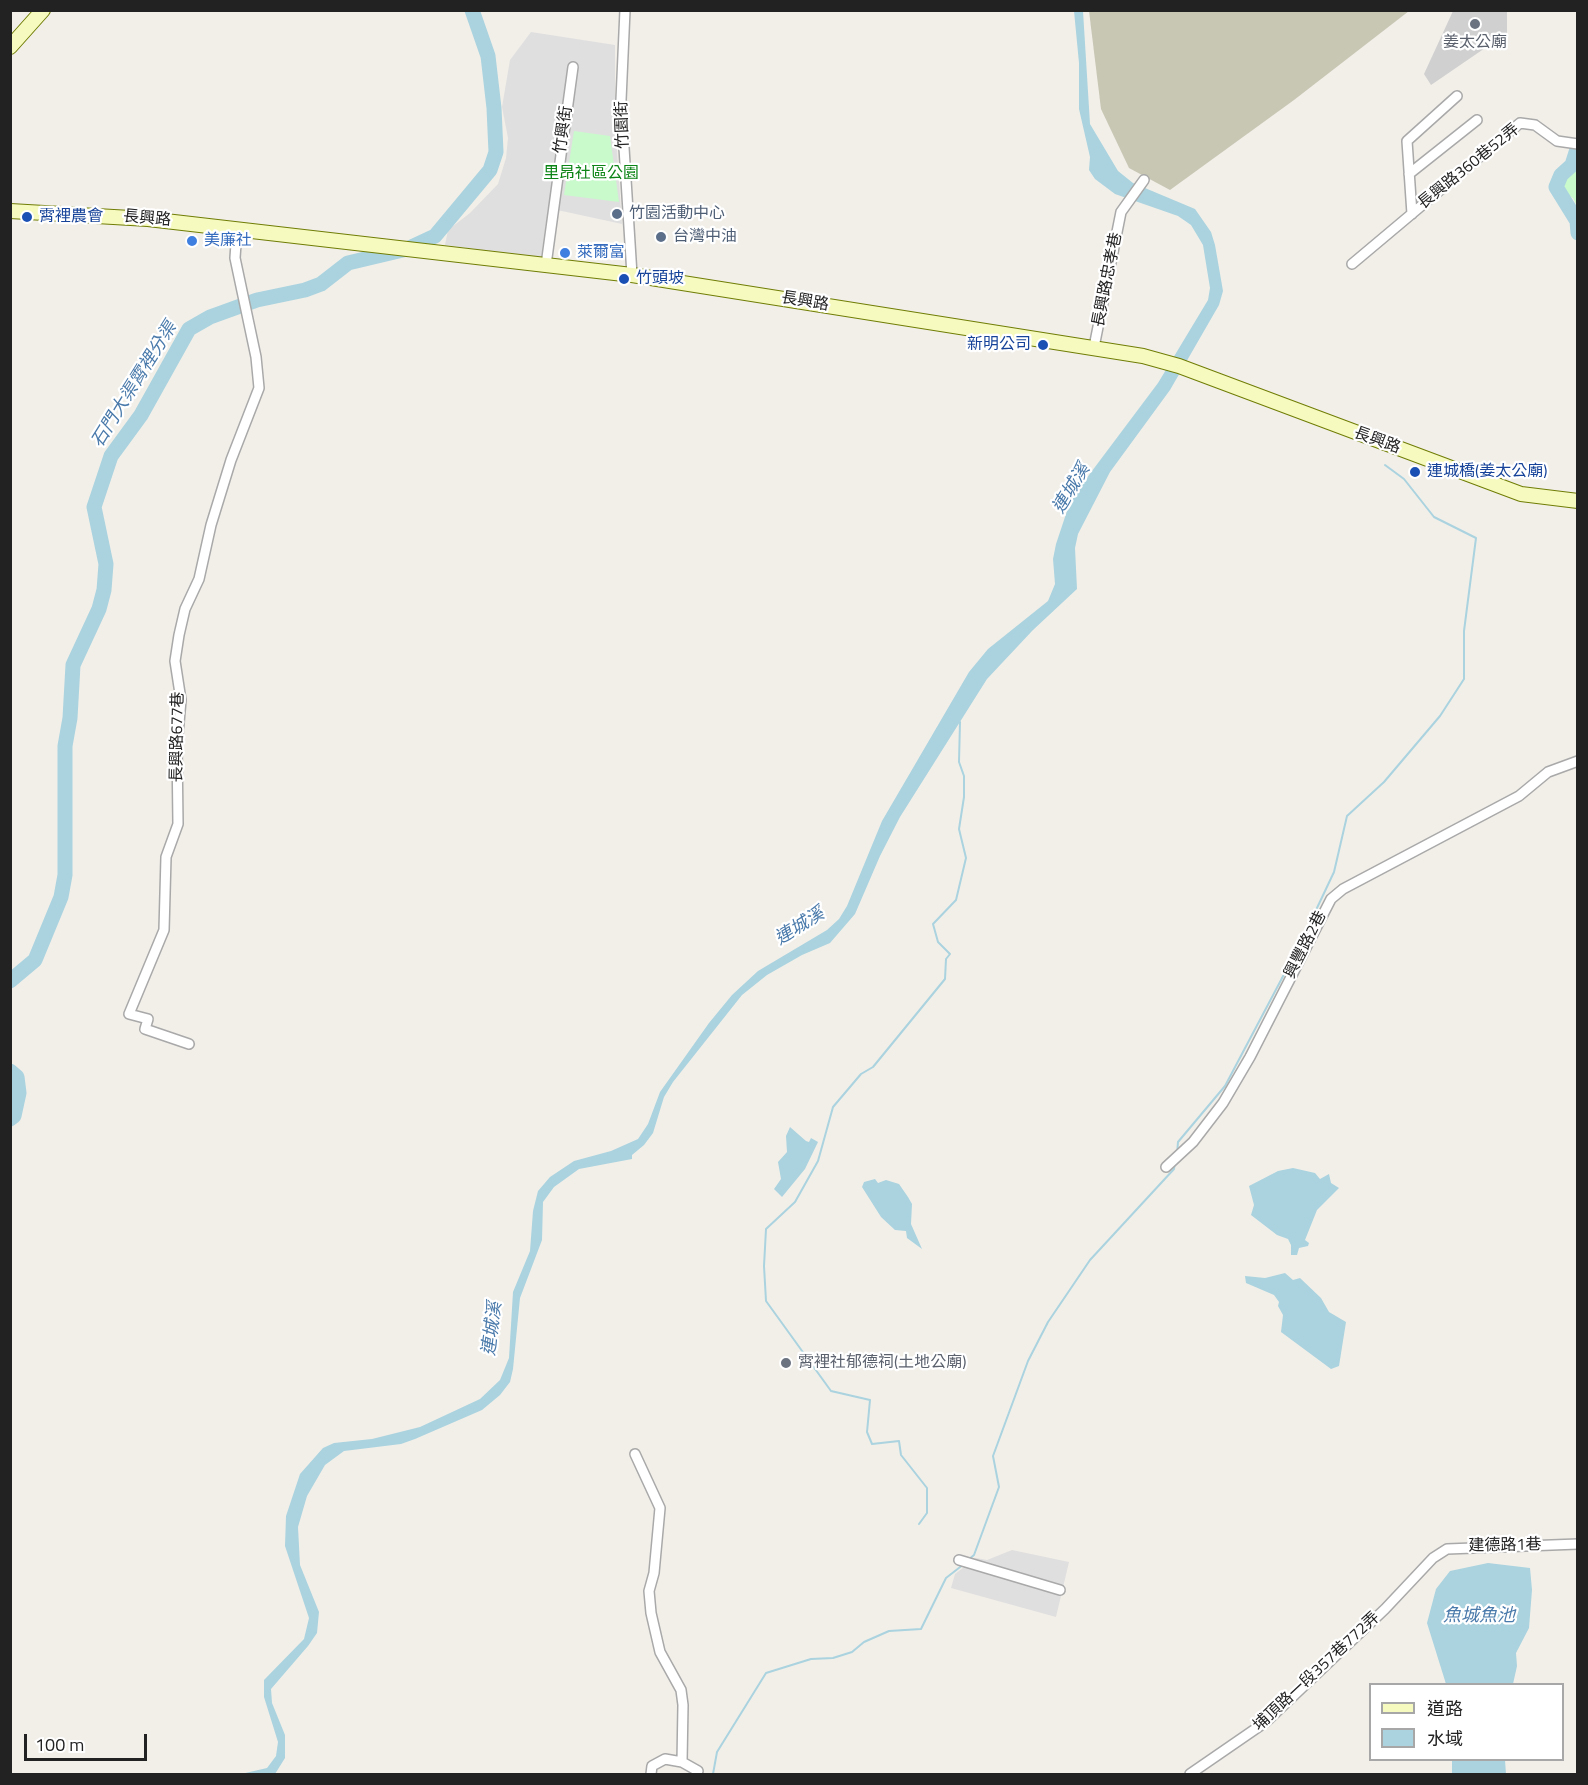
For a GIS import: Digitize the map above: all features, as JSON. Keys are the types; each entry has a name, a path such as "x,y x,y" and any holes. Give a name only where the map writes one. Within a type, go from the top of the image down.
{"main road":[{"path":"10,47 43,10"},
{"name":"長興路","path":"10,211 115,216 632,275 1094,347 1177,365 1521,494 1578,501"}],"street":[{"name":"竹園街","path":"625,10 621,100 632,275"},
{"name":"竹興街","path":"546,265 573,67"},
{"path":"1412,214 1407,141 1457,96"},
{"path":"1409,174 1477,120"},
{"name":"長興路360巷52弄","path":"1352,264 1520,123 1535,125 1557,141 1578,144"},
{"name":"長興路忠孝巷","path":"1094,347 1121,212 1143,180"},
{"name":"長興路677巷","path":"189,1044 145,1029 148,1019 129,1014 164,930 166,857 178,824 177,746 181,700 175,661 179,635 186,609 199,579 211,525 231,460 259,388 256,357 234,258 237,229"},
{"name":"興豐路2巷","path":"1166,1167 1192,1142 1223,1103 1250,1057 1331,899 1343,889 1519,796 1548,772 1578,761"},
{"path":"635,1454 660,1508 654,1573 650,1591 651,1613 660,1652 681,1690 682,1762"},
{"name":"建德路1巷","path":"1385,1609 1433,1558 1447,1549 1460,1546 1578,1545"},
{"path":"959,1560 1060,1590"},
{"name":"埔頂路一段357巷772弄","path":"1190,1774 1267,1721 1385,1609"},
{"path":"651,1774 652,1766 665,1759 682,1762 698,1771"}],"shaded area":[{"path":"1089,11 1409,11 1294,100 1170,190 1129,168 1101,109"},
{"path":"1453,11 1507,11 1507,33 1431,85 1424,74"},
{"path":"531,32 615,45 615,122 622,224 548,208 541,258 445,245 448,230 470,213 498,184 506,158 508,138 502,107 510,60"},
{"path":"1012,1550 1069,1562 1056,1617 951,1588 955,1574 976,1558 987,1560"}],"green space":[{"name":"里昂社區公園","path":"574,131 610,136 619,202 564,195"},
{"path":"1577,165 1577,206 1573,198 1563,192 1562,186"}],"water":[{"path":"1074,11 1083,11 1090,124 1118,171 1133,183 1195,209 1211,232 1215,245 1223,291 1219,305 1170,390 1110,472 1078,534 1075,548 1077,589 1033,630 987,679 900,817 855,914 830,943 802,955 767,975 742,995 673,1082 664,1097 653,1133 632,1155 632,1159 579,1169 554,1187 543,1202 542,1240 520,1298 510,1382 500,1395 482,1410 415,1439 401,1444 344,1451 325,1465 307,1496 298,1527 300,1565 319,1612 317,1633 271,1689 272,1703 285,1735 285,1758 275,1774 241,1774 267,1768 276,1756 278,1742 264,1697 264,1680 304,1639 309,1618 285,1546 286,1516 300,1474 323,1448 334,1443 372,1439 420,1427 480,1399 500,1380 509,1358 513,1292 530,1251 533,1211 538,1191 550,1177 574,1161 611,1151 638,1139 648,1124 660,1092 732,995 758,971 827,930 839,919 847,906 882,821 969,672 988,649 1048,601 1055,584 1053,559 1056,544 1071,499 1158,383 1208,300 1210,288 1203,245 1191,225 1178,216 1115,194 1095,179 1089,170 1090,157 1079,109 1079,63"},
{"path":"790,1127 806,1141 809,1142 811,1138 818,1142 805,1169 782,1197 774,1189 781,1179 778,1162 787,1152 786,1136"},
{"path":"1293,1168 1315,1173 1320,1179 1329,1174 1331,1183 1339,1188 1317,1210 1305,1240 1309,1243 1308,1246 1299,1248 1297,1255 1291,1255 1291,1245 1288,1239 1277,1235 1251,1215 1254,1205 1249,1186 1278,1171"},
{"path":"875,1179 878,1183 886,1180 899,1184 908,1197 912,1204 911,1224 922,1249 907,1238 906,1231 895,1230 881,1217 862,1187 864,1182"},
{"path":"1285,1273 1293,1280 1300,1278 1321,1298 1329,1312 1346,1322 1339,1366 1331,1369 1281,1332 1283,1315 1274,1295 1246,1283 1245,1276 1265,1278"},
{"name":"魚城魚池","path":"1488,1563 1530,1568 1532,1590 1529,1628 1516,1653 1517,1666 1513,1683 1446,1683 1427,1623 1436,1589 1450,1571"},
{"path":"1452,1761 1505,1761 1506,1774 1452,1774"}],"waterway":[{"name":"石門大渠霄裡分渠","path":"10,981 35,960 61,897 65,875 65,746 70,718 73,665 99,609 104,590 106,564 94,507 111,456 141,415 189,329 210,317 257,300 305,290 321,284 348,263 407,249 435,236 490,170 496,152 494,108 488,56 472,10"},
{"path":"1578,146 1572,165 1561,175 1556,187 1577,221 1578,233"},
{"path":"1177,1154 1178,1142 1225,1086 1299,946 1334,872 1347,816 1384,782 1440,716 1464,679 1464,631 1476,538 1434,517 1404,479 1385,465"},
{"path":"919,1524 927,1513 927,1488 901,1455 899,1441 872,1444 867,1432 870,1400 831,1391 766,1301 764,1266 766,1229 795,1202 818,1161 833,1107 861,1074 873,1067 945,979 946,959 950,954 938,942 933,924 956,900 966,858 959,829 964,797 964,776 959,762 960,722"},
{"name":"石門大渠霄裡分渠","path":"10,1071 17,1077 19,1093 14,1116 10,1119"},
{"path":"968,1560 974,1555 999,1487 993,1456 1028,1361 1048,1322 1090,1260 1174,1169 1175,1162"},
{"path":"713,1774 717,1752 766,1673 811,1659 833,1658 852,1652 864,1642 889,1631 921,1629 946,1578 964,1564"}],"place":[{"name":"姜太公廟","path":"1475,24"},
{"name":"竹園活動中心","path":"617,214"},
{"name":"霄裡農會","path":"27,217"},
{"name":"台灣中油","path":"661,237"},
{"name":"美廉社","path":"192,241"},
{"name":"萊爾富","path":"565,253"},
{"name":"竹頭坡","path":"624,279"},
{"name":"新明公司","path":"1043,345"},
{"name":"連城橋(姜太公廟)","path":"1415,472"},
{"name":"霄裡社郁德祠(土地公廟)","path":"786,1363"}],"water label":[{"name":"連城溪","path":"1072,489"},
{"name":"連城溪","path":"800,927"},
{"name":"連城溪","path":"493,1329"}]}
